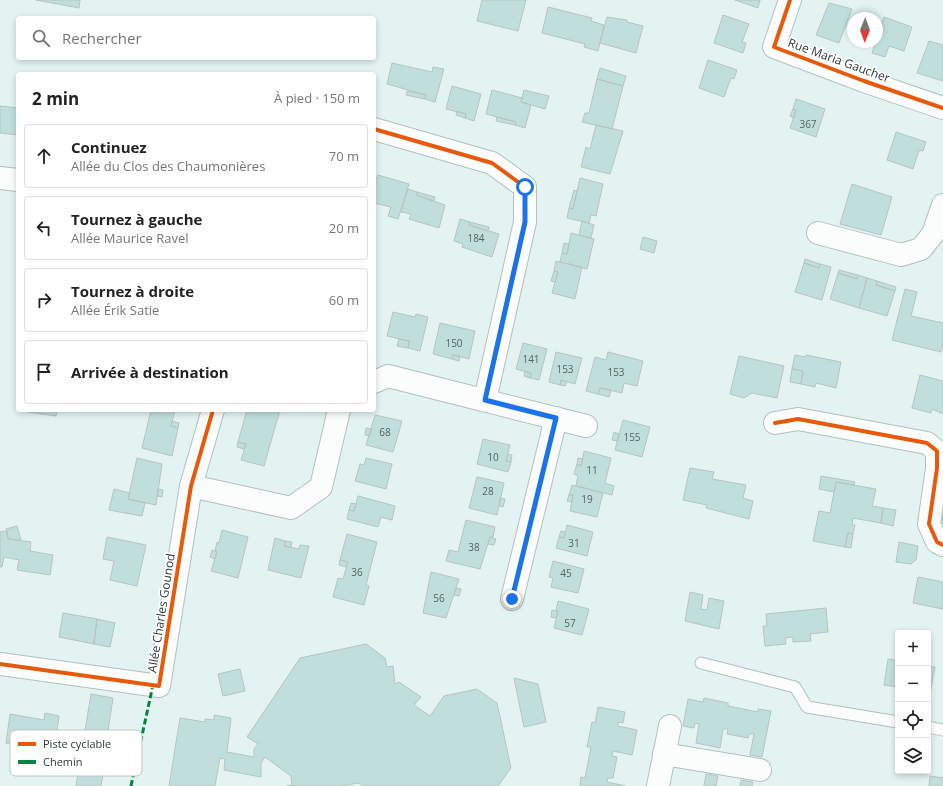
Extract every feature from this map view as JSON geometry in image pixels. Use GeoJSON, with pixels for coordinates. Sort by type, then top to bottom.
{"type":"FeatureCollection","features":[{"type":"Feature","properties":{"kind":"street","name":"Rue Maria Gaucher"},"geometry":{"type":"LineString","coordinates":[[790,0],[774,47],[864,81],[943,108]]}},
{"type":"Feature","properties":{"kind":"street"},"geometry":{"type":"LineString","coordinates":[[376,130],[492,163],[525,187],[525,222],[485,400]]}},
{"type":"Feature","properties":{"kind":"street"},"geometry":{"type":"LineString","coordinates":[[0,178],[16,180]]}},
{"type":"Feature","properties":{"kind":"street"},"geometry":{"type":"LineString","coordinates":[[818,233],[901,255],[921,249],[933,234],[943,205]]}},
{"type":"Feature","properties":{"kind":"street"},"geometry":{"type":"LineString","coordinates":[[376,381],[388,376],[586,426]]}},
{"type":"Feature","properties":{"kind":"street","name":"Allée Charles Gounod"},"geometry":{"type":"LineString","coordinates":[[0,664],[159,686],[191,486],[212,412]]}},
{"type":"Feature","properties":{"kind":"street"},"geometry":{"type":"LineString","coordinates":[[191,486],[291,508],[321,487],[339,412]]}},
{"type":"Feature","properties":{"kind":"street"},"geometry":{"type":"LineString","coordinates":[[512,599],[556,418]]}},
{"type":"Feature","properties":{"kind":"street"},"geometry":{"type":"LineString","coordinates":[[775,423],[798,419],[927,443],[937,451],[937,468],[929,524],[937,542],[943,545]]}},
{"type":"Feature","properties":{"kind":"street"},"geometry":{"type":"LineString","coordinates":[[658,786],[670,726]]}},
{"type":"Feature","properties":{"kind":"street"},"geometry":{"type":"LineString","coordinates":[[664,754],[760,770]]}},
{"type":"Feature","properties":{"kind":"lane"},"geometry":{"type":"LineString","coordinates":[[701,663],[795,687],[806,707],[895,722]]}},
{"type":"Feature","properties":{"kind":"lane"},"geometry":{"type":"LineString","coordinates":[[931,728],[943,730]]}},
{"type":"Feature","properties":{"kind":"building"},"geometry":{"type":"Polygon","coordinates":[[[36,0],[80,0],[79,8],[36,0]]]}},
{"type":"Feature","properties":{"kind":"building"},"geometry":{"type":"Polygon","coordinates":[[[482,0],[526,0],[518,31],[477,21],[482,0]]]}},
{"type":"Feature","properties":{"kind":"building"},"geometry":{"type":"Polygon","coordinates":[[[735,0],[760,0],[758,8],[735,0]]]}},
{"type":"Feature","properties":{"kind":"building"},"geometry":{"type":"Polygon","coordinates":[[[829,3],[852,9],[851,12],[847,12],[847,22],[839,43],[816,35],[829,3]]]}},
{"type":"Feature","properties":{"kind":"building"},"geometry":{"type":"Polygon","coordinates":[[[548,7],[592,18],[591,21],[604,25],[598,51],[584,47],[585,44],[542,33],[548,7]]]}},
{"type":"Feature","properties":{"kind":"building"},"geometry":{"type":"Polygon","coordinates":[[[723,15],[749,24],[742,42],[746,43],[743,53],[714,43],[723,15]]]}},
{"type":"Feature","properties":{"kind":"building"},"geometry":{"type":"Polygon","coordinates":[[[607,17],[627,20],[627,22],[643,26],[636,53],[600,43],[607,17]]]}},
{"type":"Feature","properties":{"kind":"building"},"geometry":{"type":"Polygon","coordinates":[[[884,17],[912,27],[904,51],[889,46],[885,57],[872,53],[874,48],[883,48],[884,17]]]}},
{"type":"Feature","properties":{"kind":"building"},"geometry":{"type":"Polygon","coordinates":[[[929,41],[943,45],[943,81],[917,73],[929,41]]]}},
{"type":"Feature","properties":{"kind":"building"},"geometry":{"type":"Polygon","coordinates":[[[708,60],[737,70],[734,79],[731,78],[724,97],[699,88],[708,60]]]}},
{"type":"Feature","properties":{"kind":"building"},"geometry":{"type":"Polygon","coordinates":[[[392,63],[432,72],[433,67],[444,69],[435,102],[425,99],[426,95],[387,84],[392,63]]]}},
{"type":"Feature","properties":{"kind":"building"},"geometry":{"type":"Polygon","coordinates":[[[600,68],[626,76],[623,86],[597,79],[600,68]]]}},
{"type":"Feature","properties":{"kind":"building"},"geometry":{"type":"Polygon","coordinates":[[[597,79],[623,86],[612,129],[582,122],[585,113],[589,113],[597,79]]]}},
{"type":"Feature","properties":{"kind":"building"},"geometry":{"type":"Polygon","coordinates":[[[452,86],[481,94],[474,121],[465,118],[466,114],[446,109],[452,86]]]}},
{"type":"Feature","properties":{"kind":"building"},"geometry":{"type":"Polygon","coordinates":[[[492,90],[522,98],[521,102],[531,105],[525,128],[515,125],[516,122],[486,114],[492,90]]]}},
{"type":"Feature","properties":{"kind":"building"},"geometry":{"type":"Polygon","coordinates":[[[524,90],[549,96],[545,109],[521,102],[524,90]]]}},
{"type":"Feature","properties":{"kind":"building"},"geometry":{"type":"Polygon","coordinates":[[[407,91],[426,95],[425,99],[406,95],[407,91]]]}},
{"type":"Feature","properties":{"kind":"building"},"geometry":{"type":"Polygon","coordinates":[[[796,99],[825,109],[816,137],[790,128],[796,110],[793,109],[796,99]]]}},
{"type":"Feature","properties":{"kind":"building"},"geometry":{"type":"Polygon","coordinates":[[[0,106],[16,108],[16,135],[0,133],[0,106]]]}},
{"type":"Feature","properties":{"kind":"building"},"geometry":{"type":"Polygon","coordinates":[[[793,109],[796,110],[794,118],[790,116],[793,109]]]}},
{"type":"Feature","properties":{"kind":"building"},"geometry":{"type":"Polygon","coordinates":[[[457,111],[466,114],[465,118],[456,115],[457,111]]]}},
{"type":"Feature","properties":{"kind":"building"},"geometry":{"type":"Polygon","coordinates":[[[497,117],[516,122],[515,125],[496,121],[497,117]]]}},
{"type":"Feature","properties":{"kind":"building"},"geometry":{"type":"Polygon","coordinates":[[[596,125],[623,131],[610,174],[581,167],[586,147],[590,149],[596,125]]]}},
{"type":"Feature","properties":{"kind":"building"},"geometry":{"type":"Polygon","coordinates":[[[896,132],[926,142],[923,151],[919,150],[913,169],[887,160],[896,132]]]}},
{"type":"Feature","properties":{"kind":"building"},"geometry":{"type":"Polygon","coordinates":[[[378,175],[409,184],[398,219],[388,216],[391,207],[376,203],[376,180],[378,175]]]}},
{"type":"Feature","properties":{"kind":"building"},"geometry":{"type":"Polygon","coordinates":[[[580,178],[603,184],[596,216],[591,215],[589,223],[567,218],[569,208],[573,209],[580,178]]]}},
{"type":"Feature","properties":{"kind":"building"},"geometry":{"type":"Polygon","coordinates":[[[852,184],[892,197],[881,235],[840,224],[852,184]]]}},
{"type":"Feature","properties":{"kind":"building"},"geometry":{"type":"Polygon","coordinates":[[[408,189],[417,192],[416,195],[445,205],[439,228],[409,219],[411,214],[401,212],[408,189]]]}},
{"type":"Feature","properties":{"kind":"building"},"geometry":{"type":"Polygon","coordinates":[[[574,190],[577,191],[573,209],[569,208],[574,190]]]}},
{"type":"Feature","properties":{"kind":"building"},"geometry":{"type":"Polygon","coordinates":[[[417,192],[435,197],[434,201],[416,195],[417,192]]]}},
{"type":"Feature","properties":{"kind":"building"},"geometry":{"type":"Polygon","coordinates":[[[460,219],[470,222],[469,225],[499,234],[492,257],[462,247],[463,244],[454,241],[460,219]]]}},
{"type":"Feature","properties":{"kind":"building"},"geometry":{"type":"Polygon","coordinates":[[[582,221],[594,225],[591,238],[579,235],[582,221]]]}},
{"type":"Feature","properties":{"kind":"building"},"geometry":{"type":"Polygon","coordinates":[[[470,222],[489,227],[488,231],[469,225],[470,222]]]}},
{"type":"Feature","properties":{"kind":"building"},"geometry":{"type":"Polygon","coordinates":[[[571,233],[594,239],[587,269],[560,262],[562,253],[567,254],[571,233]]]}},
{"type":"Feature","properties":{"kind":"building"},"geometry":{"type":"Polygon","coordinates":[[[643,237],[657,241],[654,253],[640,249],[643,237]]]}},
{"type":"Feature","properties":{"kind":"building"},"geometry":{"type":"Polygon","coordinates":[[[564,243],[569,244],[567,254],[562,253],[564,243]]]}},
{"type":"Feature","properties":{"kind":"building"},"geometry":{"type":"Polygon","coordinates":[[[805,259],[820,264],[819,268],[804,263],[805,259]]]}},
{"type":"Feature","properties":{"kind":"building"},"geometry":{"type":"Polygon","coordinates":[[[556,261],[582,267],[575,299],[552,293],[558,272],[554,271],[556,261]]]}},
{"type":"Feature","properties":{"kind":"building"},"geometry":{"type":"Polygon","coordinates":[[[804,263],[819,268],[820,264],[831,267],[822,300],[795,292],[804,263]]]}},
{"type":"Feature","properties":{"kind":"building"},"geometry":{"type":"Polygon","coordinates":[[[839,270],[858,275],[857,279],[838,273],[839,270]]]}},
{"type":"Feature","properties":{"kind":"building"},"geometry":{"type":"Polygon","coordinates":[[[554,271],[558,272],[555,282],[551,281],[554,271]]]}},
{"type":"Feature","properties":{"kind":"building"},"geometry":{"type":"Polygon","coordinates":[[[838,273],[857,279],[858,275],[867,278],[859,308],[830,299],[838,273]]]}},
{"type":"Feature","properties":{"kind":"building"},"geometry":{"type":"Polygon","coordinates":[[[867,278],[877,281],[876,285],[895,291],[887,316],[859,308],[867,278]]]}},
{"type":"Feature","properties":{"kind":"building"},"geometry":{"type":"Polygon","coordinates":[[[877,281],[896,287],[895,291],[876,285],[877,281]]]}},
{"type":"Feature","properties":{"kind":"building"},"geometry":{"type":"Polygon","coordinates":[[[905,289],[917,292],[911,316],[943,323],[943,344],[941,352],[892,340],[905,289]]]}},
{"type":"Feature","properties":{"kind":"building"},"geometry":{"type":"Polygon","coordinates":[[[393,312],[415,317],[416,314],[428,317],[420,351],[408,348],[409,341],[387,336],[393,312]]]}},
{"type":"Feature","properties":{"kind":"building"},"geometry":{"type":"Polygon","coordinates":[[[440,323],[475,331],[469,359],[453,355],[452,359],[433,354],[440,323]]]}},
{"type":"Feature","properties":{"kind":"building"},"geometry":{"type":"Polygon","coordinates":[[[399,339],[409,341],[408,348],[397,346],[399,339]]]}},
{"type":"Feature","properties":{"kind":"building"},"geometry":{"type":"Polygon","coordinates":[[[523,343],[547,349],[539,380],[530,378],[531,373],[516,369],[523,343]]]}},
{"type":"Feature","properties":{"kind":"building"},"geometry":{"type":"Polygon","coordinates":[[[556,352],[582,358],[575,384],[561,380],[560,385],[549,382],[556,352]]]}},
{"type":"Feature","properties":{"kind":"building"},"geometry":{"type":"Polygon","coordinates":[[[608,352],[643,361],[637,386],[624,383],[622,393],[600,388],[598,394],[586,391],[595,357],[606,360],[608,352]]]}},
{"type":"Feature","properties":{"kind":"building"},"geometry":{"type":"Polygon","coordinates":[[[453,355],[460,356],[459,361],[452,359],[453,355]]]}},
{"type":"Feature","properties":{"kind":"building"},"geometry":{"type":"Polygon","coordinates":[[[795,355],[806,357],[806,355],[841,362],[836,388],[816,383],[815,387],[801,384],[803,371],[792,369],[795,355]]]}},
{"type":"Feature","properties":{"kind":"building"},"geometry":{"type":"Polygon","coordinates":[[[739,356],[784,366],[777,398],[752,393],[744,398],[730,394],[739,356]]]}},
{"type":"Feature","properties":{"kind":"building"},"geometry":{"type":"Polygon","coordinates":[[[792,369],[803,371],[801,384],[790,382],[792,369]]]}},
{"type":"Feature","properties":{"kind":"building"},"geometry":{"type":"Polygon","coordinates":[[[525,371],[531,373],[530,378],[524,376],[525,371]]]}},
{"type":"Feature","properties":{"kind":"building"},"geometry":{"type":"Polygon","coordinates":[[[920,375],[943,381],[943,414],[932,409],[931,413],[912,408],[920,375]]]}},
{"type":"Feature","properties":{"kind":"building"},"geometry":{"type":"Polygon","coordinates":[[[561,380],[567,382],[565,386],[560,385],[561,380]]]}},
{"type":"Feature","properties":{"kind":"building"},"geometry":{"type":"Polygon","coordinates":[[[600,388],[611,390],[609,397],[598,394],[600,388]]]}},
{"type":"Feature","properties":{"kind":"building"},"geometry":{"type":"Polygon","coordinates":[[[28,412],[57,412],[56,416],[28,412]]]}},
{"type":"Feature","properties":{"kind":"building"},"geometry":{"type":"Polygon","coordinates":[[[151,412],[174,412],[171,426],[178,428],[172,456],[142,448],[151,412]]]}},
{"type":"Feature","properties":{"kind":"building"},"geometry":{"type":"Polygon","coordinates":[[[246,412],[279,412],[264,466],[241,460],[246,444],[238,442],[246,412]]]}},
{"type":"Feature","properties":{"kind":"building"},"geometry":{"type":"Polygon","coordinates":[[[375,415],[402,421],[393,452],[366,445],[375,415]]]}},
{"type":"Feature","properties":{"kind":"building"},"geometry":{"type":"Polygon","coordinates":[[[623,420],[650,427],[642,457],[615,450],[623,420]]]}},
{"type":"Feature","properties":{"kind":"building"},"geometry":{"type":"Polygon","coordinates":[[[172,421],[179,423],[178,428],[171,426],[172,421]]]}},
{"type":"Feature","properties":{"kind":"building"},"geometry":{"type":"Polygon","coordinates":[[[366,428],[372,429],[370,436],[365,435],[366,428]]]}},
{"type":"Feature","properties":{"kind":"building"},"geometry":{"type":"Polygon","coordinates":[[[614,432],[619,434],[617,441],[612,440],[614,432]]]}},
{"type":"Feature","properties":{"kind":"building"},"geometry":{"type":"Polygon","coordinates":[[[483,439],[510,445],[506,461],[511,462],[508,472],[477,464],[483,439]]]}},
{"type":"Feature","properties":{"kind":"building"},"geometry":{"type":"Polygon","coordinates":[[[238,442],[246,444],[244,449],[237,447],[238,442]]]}},
{"type":"Feature","properties":{"kind":"building"},"geometry":{"type":"Polygon","coordinates":[[[584,451],[611,458],[605,483],[614,486],[612,495],[576,486],[578,476],[574,474],[577,464],[581,466],[584,451]]]}},
{"type":"Feature","properties":{"kind":"building"},"geometry":{"type":"Polygon","coordinates":[[[508,454],[512,455],[511,462],[506,461],[508,454]]]}},
{"type":"Feature","properties":{"kind":"building"},"geometry":{"type":"Polygon","coordinates":[[[137,458],[162,464],[156,505],[128,499],[137,458]]]}},
{"type":"Feature","properties":{"kind":"building"},"geometry":{"type":"Polygon","coordinates":[[[366,458],[392,464],[386,489],[355,481],[360,464],[364,465],[366,458]]]}},
{"type":"Feature","properties":{"kind":"building"},"geometry":{"type":"Polygon","coordinates":[[[578,458],[583,459],[581,466],[577,464],[578,458]]]}},
{"type":"Feature","properties":{"kind":"building"},"geometry":{"type":"Polygon","coordinates":[[[690,468],[714,472],[712,479],[746,485],[743,498],[753,501],[749,519],[706,508],[707,505],[683,500],[690,468]]]}},
{"type":"Feature","properties":{"kind":"building"},"geometry":{"type":"Polygon","coordinates":[[[821,476],[855,482],[854,485],[836,482],[834,492],[819,489],[821,476]]]}},
{"type":"Feature","properties":{"kind":"building"},"geometry":{"type":"Polygon","coordinates":[[[477,477],[504,483],[497,515],[469,508],[477,477]]]}},
{"type":"Feature","properties":{"kind":"building"},"geometry":{"type":"Polygon","coordinates":[[[836,482],[876,489],[872,506],[883,508],[881,523],[853,518],[852,525],[855,525],[853,534],[848,533],[845,547],[813,541],[819,511],[830,513],[836,482]]]}},
{"type":"Feature","properties":{"kind":"building"},"geometry":{"type":"Polygon","coordinates":[[[572,485],[603,493],[597,517],[570,511],[573,495],[569,495],[572,485]]]}},
{"type":"Feature","properties":{"kind":"building"},"geometry":{"type":"Polygon","coordinates":[[[114,489],[130,493],[128,499],[145,503],[142,516],[109,510],[114,489]]]}},
{"type":"Feature","properties":{"kind":"building"},"geometry":{"type":"Polygon","coordinates":[[[158,489],[163,490],[162,497],[157,496],[158,489]]]}},
{"type":"Feature","properties":{"kind":"building"},"geometry":{"type":"Polygon","coordinates":[[[569,495],[573,495],[572,502],[567,501],[569,495]]]}},
{"type":"Feature","properties":{"kind":"building"},"geometry":{"type":"Polygon","coordinates":[[[358,496],[395,506],[392,520],[381,517],[378,527],[347,519],[349,510],[354,511],[358,496]]]}},
{"type":"Feature","properties":{"kind":"building"},"geometry":{"type":"Polygon","coordinates":[[[500,498],[505,499],[503,507],[499,506],[500,498]]]}},
{"type":"Feature","properties":{"kind":"building"},"geometry":{"type":"Polygon","coordinates":[[[351,503],[356,504],[354,511],[349,510],[351,503]]]}},
{"type":"Feature","properties":{"kind":"building"},"geometry":{"type":"Polygon","coordinates":[[[883,508],[896,510],[893,526],[881,523],[883,508]]]}},
{"type":"Feature","properties":{"kind":"building"},"geometry":{"type":"Polygon","coordinates":[[[943,510],[943,524],[940,523],[943,510]]]}},
{"type":"Feature","properties":{"kind":"building"},"geometry":{"type":"Polygon","coordinates":[[[466,520],[495,527],[493,537],[490,537],[480,569],[446,561],[449,550],[458,552],[466,520]]]}},
{"type":"Feature","properties":{"kind":"building"},"geometry":{"type":"Polygon","coordinates":[[[567,525],[593,532],[587,556],[556,548],[559,537],[564,538],[567,525]]]}},
{"type":"Feature","properties":{"kind":"building"},"geometry":{"type":"Polygon","coordinates":[[[17,526],[21,540],[8,539],[6,529],[17,526]]]}},
{"type":"Feature","properties":{"kind":"building"},"geometry":{"type":"Polygon","coordinates":[[[222,530],[248,537],[238,578],[211,571],[217,552],[215,551],[217,542],[219,543],[222,530]]]}},
{"type":"Feature","properties":{"kind":"building"},"geometry":{"type":"Polygon","coordinates":[[[7,531],[8,539],[31,542],[30,551],[53,555],[50,575],[17,570],[19,560],[4,557],[2,567],[0,567],[0,532],[7,531]]]}},
{"type":"Feature","properties":{"kind":"building"},"geometry":{"type":"Polygon","coordinates":[[[561,531],[565,532],[564,538],[559,537],[561,531]]]}},
{"type":"Feature","properties":{"kind":"building"},"geometry":{"type":"Polygon","coordinates":[[[848,533],[853,534],[851,548],[845,547],[848,533]]]}},
{"type":"Feature","properties":{"kind":"building"},"geometry":{"type":"Polygon","coordinates":[[[347,534],[377,542],[366,585],[369,586],[364,605],[333,597],[338,578],[343,579],[348,562],[340,560],[347,534]]]}},
{"type":"Feature","properties":{"kind":"building"},"geometry":{"type":"Polygon","coordinates":[[[107,537],[146,545],[137,586],[110,580],[114,561],[103,559],[107,537]]]}},
{"type":"Feature","properties":{"kind":"building"},"geometry":{"type":"Polygon","coordinates":[[[490,537],[496,539],[494,545],[488,544],[490,537]]]}},
{"type":"Feature","properties":{"kind":"building"},"geometry":{"type":"Polygon","coordinates":[[[275,538],[285,541],[284,546],[299,549],[300,545],[309,546],[301,578],[268,570],[275,538]]]}},
{"type":"Feature","properties":{"kind":"building"},"geometry":{"type":"Polygon","coordinates":[[[285,541],[292,542],[291,547],[284,546],[285,541]]]}},
{"type":"Feature","properties":{"kind":"building"},"geometry":{"type":"Polygon","coordinates":[[[899,542],[918,546],[916,560],[911,564],[896,562],[899,542]]]}},
{"type":"Feature","properties":{"kind":"building"},"geometry":{"type":"Polygon","coordinates":[[[212,550],[217,552],[215,559],[210,557],[212,550]]]}},
{"type":"Feature","properties":{"kind":"building"},"geometry":{"type":"Polygon","coordinates":[[[340,560],[348,562],[346,567],[339,565],[340,560]]]}},
{"type":"Feature","properties":{"kind":"building"},"geometry":{"type":"Polygon","coordinates":[[[553,561],[584,569],[578,593],[551,587],[553,578],[549,577],[553,561]]]}},
{"type":"Feature","properties":{"kind":"building"},"geometry":{"type":"Polygon","coordinates":[[[431,572],[459,579],[446,618],[423,613],[431,572]]]}},
{"type":"Feature","properties":{"kind":"building"},"geometry":{"type":"Polygon","coordinates":[[[918,577],[943,582],[943,609],[913,603],[918,577]]]}},
{"type":"Feature","properties":{"kind":"building"},"geometry":{"type":"Polygon","coordinates":[[[456,588],[461,589],[459,596],[454,595],[456,588]]]}},
{"type":"Feature","properties":{"kind":"building"},"geometry":{"type":"Polygon","coordinates":[[[690,592],[703,595],[701,609],[707,610],[709,598],[724,601],[719,629],[685,621],[690,592]]]}},
{"type":"Feature","properties":{"kind":"building"},"geometry":{"type":"Polygon","coordinates":[[[558,601],[589,609],[582,635],[554,628],[558,611],[556,611],[558,601]]]}},
{"type":"Feature","properties":{"kind":"building"},"geometry":{"type":"Polygon","coordinates":[[[826,608],[828,632],[810,634],[811,641],[793,642],[793,637],[785,638],[786,644],[765,646],[763,626],[767,626],[766,614],[826,608]]]}},
{"type":"Feature","properties":{"kind":"building"},"geometry":{"type":"Polygon","coordinates":[[[552,610],[558,611],[556,618],[551,617],[552,610]]]}},
{"type":"Feature","properties":{"kind":"building"},"geometry":{"type":"Polygon","coordinates":[[[63,613],[97,619],[94,644],[59,637],[63,613]]]}},
{"type":"Feature","properties":{"kind":"building"},"geometry":{"type":"Polygon","coordinates":[[[97,619],[115,623],[110,647],[94,644],[97,619]]]}},
{"type":"Feature","properties":{"kind":"building"},"geometry":{"type":"Polygon","coordinates":[[[366,644],[385,658],[387,667],[393,666],[395,684],[399,682],[421,697],[414,705],[430,716],[444,696],[477,689],[497,703],[511,768],[498,786],[363,786],[359,783],[341,786],[286,786],[292,785],[291,776],[265,757],[261,763],[261,777],[224,770],[225,759],[220,758],[215,786],[169,786],[180,718],[205,722],[205,719],[214,720],[214,715],[231,718],[227,752],[254,757],[254,749],[258,744],[247,737],[300,658],[366,644]]]}},
{"type":"Feature","properties":{"kind":"building"},"geometry":{"type":"Polygon","coordinates":[[[888,659],[895,660],[895,687],[884,685],[888,659]]]}},
{"type":"Feature","properties":{"kind":"building"},"geometry":{"type":"Polygon","coordinates":[[[931,666],[935,667],[931,688],[931,666]]]}},
{"type":"Feature","properties":{"kind":"building"},"geometry":{"type":"Polygon","coordinates":[[[240,669],[245,691],[223,696],[218,674],[240,669]]]}},
{"type":"Feature","properties":{"kind":"building"},"geometry":{"type":"Polygon","coordinates":[[[514,678],[538,684],[546,722],[524,727],[514,678]]]}},
{"type":"Feature","properties":{"kind":"building"},"geometry":{"type":"Polygon","coordinates":[[[91,694],[113,698],[108,730],[85,730],[91,694]]]}},
{"type":"Feature","properties":{"kind":"building"},"geometry":{"type":"Polygon","coordinates":[[[704,698],[728,703],[728,706],[758,712],[758,709],[771,711],[762,757],[750,755],[754,734],[749,734],[748,738],[727,734],[728,729],[723,729],[720,748],[696,743],[699,724],[695,723],[694,728],[683,726],[688,699],[703,702],[704,698]]]}},
{"type":"Feature","properties":{"kind":"building"},"geometry":{"type":"Polygon","coordinates":[[[598,707],[625,712],[623,723],[618,722],[618,726],[637,730],[632,755],[613,751],[612,756],[617,757],[613,778],[608,778],[607,782],[626,786],[580,786],[581,777],[585,778],[591,747],[587,747],[592,722],[595,723],[598,707]]]}},
{"type":"Feature","properties":{"kind":"building"},"geometry":{"type":"Polygon","coordinates":[[[45,713],[59,716],[57,730],[10,730],[10,744],[6,743],[10,714],[44,720],[45,713]]]}},
{"type":"Feature","properties":{"kind":"building"},"geometry":{"type":"Polygon","coordinates":[[[706,774],[718,776],[716,786],[704,786],[706,774]]]}},
{"type":"Feature","properties":{"kind":"building"},"geometry":{"type":"Polygon","coordinates":[[[78,776],[103,776],[101,786],[76,786],[78,776]]]}},
{"type":"Feature","properties":{"kind":"building"},"geometry":{"type":"Polygon","coordinates":[[[930,776],[943,778],[943,786],[929,786],[930,776]]]}},
{"type":"Feature","properties":{"kind":"building"},"geometry":{"type":"Polygon","coordinates":[[[741,780],[753,782],[752,786],[740,786],[741,780]]]}},
{"type":"Feature","properties":{"kind":"marked path"},"geometry":{"type":"LineString","coordinates":[[142,736],[153,685]]}},
{"type":"Feature","properties":{"kind":"marked path"},"geometry":{"type":"LineString","coordinates":[[131,786],[133,776]]}},
{"type":"Feature","properties":{"kind":"cycle path"},"geometry":{"type":"LineString","coordinates":[[790,0],[774,47],[864,81],[943,108]]}},
{"type":"Feature","properties":{"kind":"cycle path"},"geometry":{"type":"LineString","coordinates":[[376,130],[492,163],[525,187],[525,222],[485,400]]}},
{"type":"Feature","properties":{"kind":"cycle path"},"geometry":{"type":"LineString","coordinates":[[0,664],[159,686],[191,486],[212,412]]}},
{"type":"Feature","properties":{"kind":"cycle path"},"geometry":{"type":"LineString","coordinates":[[775,423],[798,419],[927,443],[937,451],[937,468],[929,524],[937,542],[943,545]]}},
{"type":"Feature","properties":{"kind":"route"},"geometry":{"type":"LineString","coordinates":[[512,599],[556,418],[485,400],[525,222],[525,187]]}}]}
